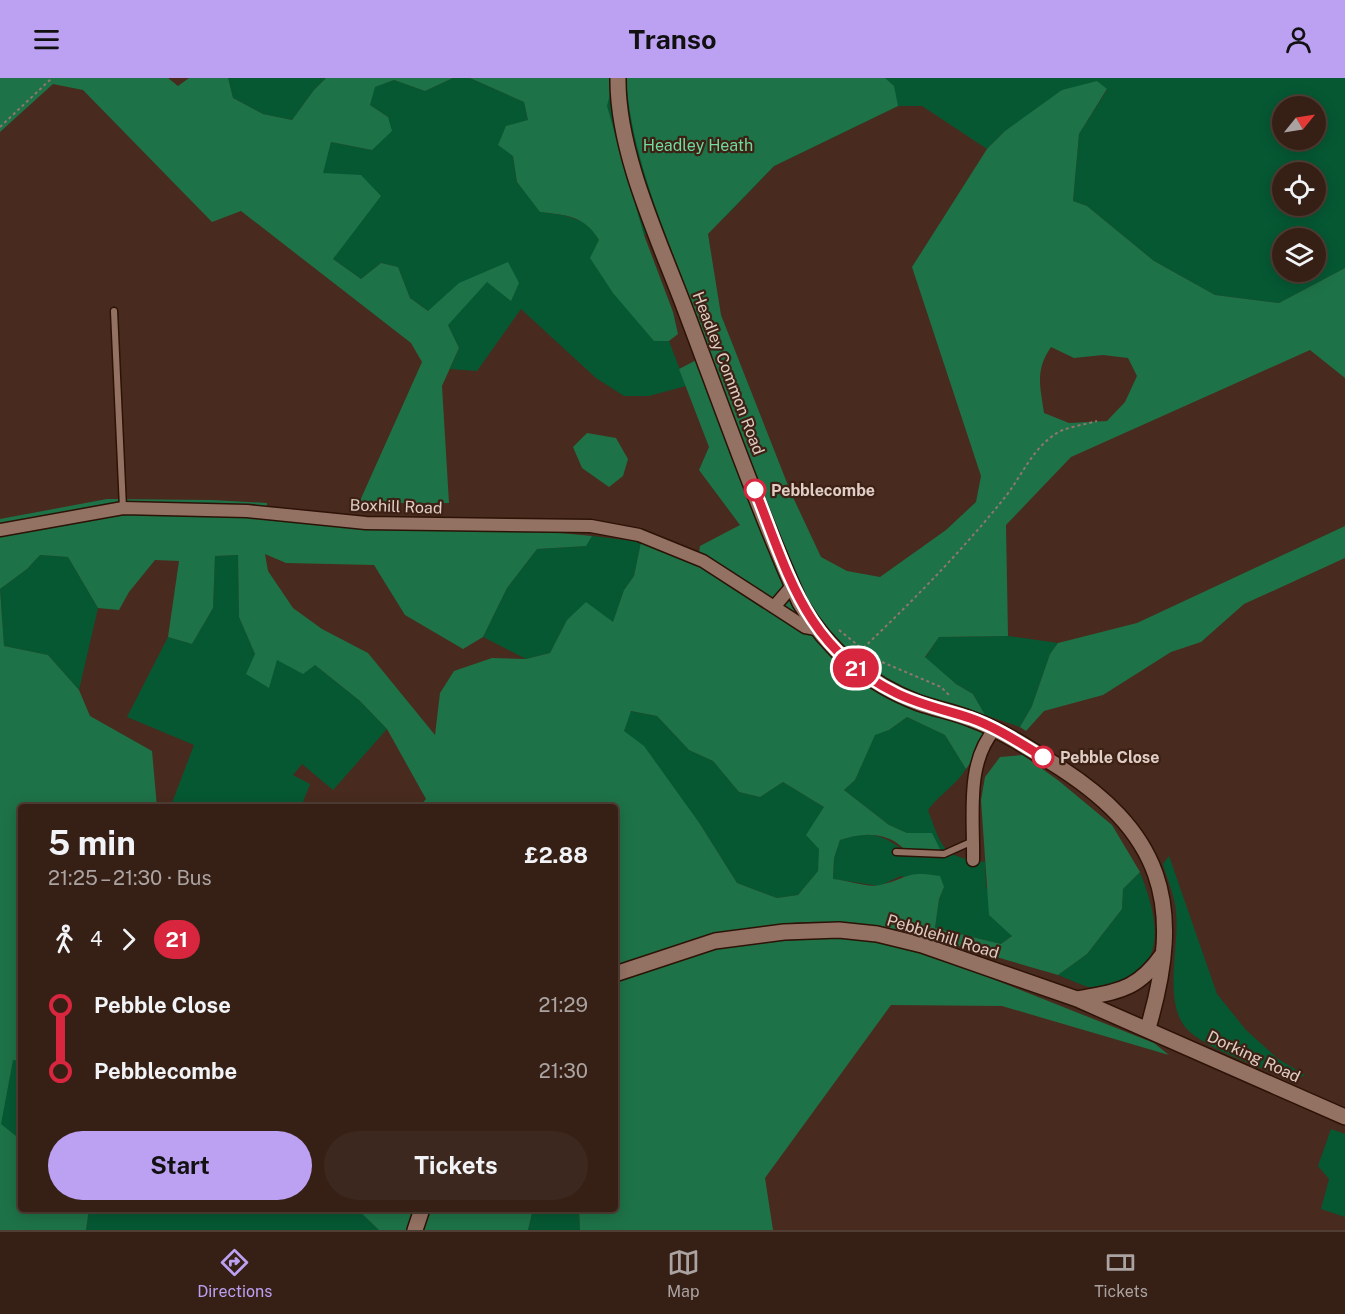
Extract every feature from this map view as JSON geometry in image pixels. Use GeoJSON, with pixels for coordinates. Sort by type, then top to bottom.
{"type":"FeatureCollection","features":[{"type":"Feature","properties":{"kind":"main road","name":"Headley Common Road"},"geometry":{"type":"LineString","coordinates":[[618,78],[622,129],[646,205],[792,585],[816,629],[848,662],[897,693],[994,729],[1093,789],[1114,807],[1133,830],[1148,855],[1159,885],[1165,917],[1165,952],[1148,1028]]}},
{"type":"Feature","properties":{"kind":"main road","name":"Pebblehill Road"},"geometry":{"type":"LineString","coordinates":[[618,973],[715,940],[784,932],[839,930],[877,934],[922,945],[1077,999],[1148,1028]]}},
{"type":"Feature","properties":{"kind":"main road"},"geometry":{"type":"LineString","coordinates":[[1077,999],[1131,987],[1150,971],[1165,952]]}},
{"type":"Feature","properties":{"kind":"main road","name":"Dorking Road"},"geometry":{"type":"LineString","coordinates":[[1148,1028],[1345,1117]]}},
{"type":"Feature","properties":{"kind":"main road"},"geometry":{"type":"LineString","coordinates":[[416,1230],[421,1212]]}},
{"type":"Feature","properties":{"kind":"street","name":"Boxhill Road"},"geometry":{"type":"LineString","coordinates":[[0,530],[123,508],[248,511],[366,522],[591,526],[639,535],[703,561],[806,627],[816,629]]}},
{"type":"Feature","properties":{"kind":"street"},"geometry":{"type":"LineString","coordinates":[[774,607],[792,585]]}},
{"type":"Feature","properties":{"kind":"street"},"geometry":{"type":"LineString","coordinates":[[973,860],[974,785],[980,752],[994,729]]}},
{"type":"Feature","properties":{"kind":"lane"},"geometry":{"type":"LineString","coordinates":[[114,311],[123,508]]}},
{"type":"Feature","properties":{"kind":"lane"},"geometry":{"type":"LineString","coordinates":[[897,852],[944,854],[973,840]]}},
{"type":"Feature","properties":{"kind":"path"},"geometry":{"type":"LineString","coordinates":[[0,127],[52,78]]}},
{"type":"Feature","properties":{"kind":"path"},"geometry":{"type":"LineString","coordinates":[[848,662],[885,629],[932,579],[1006,495],[1032,456],[1055,434],[1097,421]]}},
{"type":"Feature","properties":{"kind":"path"},"geometry":{"type":"LineString","coordinates":[[835,627],[875,659],[941,687],[972,719]]}},
{"type":"Feature","properties":{"kind":"green space"},"geometry":{"type":"Polygon","coordinates":[[[0,78],[168,78],[178,86],[189,78],[228,78],[233,98],[263,114],[292,120],[326,78],[453,78],[425,91],[394,80],[375,87],[370,105],[388,117],[392,131],[372,150],[331,142],[323,173],[361,175],[381,196],[333,259],[361,279],[381,263],[398,267],[410,298],[428,311],[459,283],[508,262],[519,283],[511,301],[487,282],[448,325],[459,348],[442,386],[449,503],[359,503],[422,362],[411,343],[241,211],[212,222],[83,90],[53,84],[0,132],[0,78]]]}},
{"type":"Feature","properties":{"kind":"green space"},"geometry":{"type":"Polygon","coordinates":[[[228,78],[326,78],[292,120],[263,114],[233,98],[228,78]]]}},
{"type":"Feature","properties":{"kind":"green space"},"geometry":{"type":"Polygon","coordinates":[[[453,78],[470,78],[524,102],[528,120],[513,156],[517,182],[541,212],[563,215],[590,224],[654,341],[669,341],[686,386],[649,396],[624,396],[596,378],[521,309],[477,371],[450,369],[459,348],[448,325],[410,298],[398,267],[381,263],[361,279],[333,259],[377,197],[322,173],[331,142],[372,150],[388,117],[370,105],[374,87],[394,80],[425,91],[453,78]]]}},
{"type":"Feature","properties":{"kind":"green space"},"geometry":{"type":"Polygon","coordinates":[[[470,78],[614,78],[607,106],[644,235],[673,312],[678,334],[669,341],[654,341],[613,293],[590,258],[599,240],[588,226],[574,218],[540,212],[517,182],[513,156],[498,145],[506,126],[528,120],[524,102],[470,78]]]}},
{"type":"Feature","properties":{"kind":"green space","name":"Headley Heath"},"geometry":{"type":"Polygon","coordinates":[[[597,78],[1345,78],[1345,268],[1326,278],[1326,228],[1272,228],[1272,282],[1319,282],[1279,303],[1215,295],[1154,261],[1087,206],[1073,201],[1079,134],[1107,90],[1005,131],[987,149],[922,106],[898,106],[774,166],[724,218],[690,211],[644,235],[597,78]]]}},
{"type":"Feature","properties":{"kind":"green space","name":"Headley Heath"},"geometry":{"type":"Polygon","coordinates":[[[626,78],[885,78],[894,86],[898,106],[774,166],[708,234],[721,315],[791,493],[821,557],[847,571],[880,577],[946,530],[976,502],[981,476],[912,267],[987,149],[1005,131],[1062,90],[1097,81],[1107,89],[1079,134],[1073,201],[1087,206],[1154,261],[1215,295],[1279,303],[1319,282],[1326,282],[1326,278],[1345,268],[1345,378],[1310,350],[1071,457],[1006,525],[1008,636],[939,637],[925,657],[956,684],[973,694],[985,715],[984,744],[966,769],[945,735],[907,717],[889,730],[875,735],[855,780],[844,790],[889,825],[907,833],[932,833],[942,853],[914,856],[895,842],[881,836],[851,837],[840,840],[834,858],[833,879],[875,886],[914,874],[940,876],[944,887],[939,899],[935,928],[1001,944],[1012,936],[989,915],[981,800],[985,777],[1000,757],[1023,755],[1059,781],[1112,825],[1140,872],[1123,889],[1122,909],[1087,954],[1058,975],[922,936],[886,929],[816,922],[783,924],[787,941],[841,936],[922,951],[1154,1043],[1169,1055],[1002,1006],[891,1005],[765,1178],[773,1230],[580,1230],[579,1212],[618,1212],[618,804],[422,804],[426,799],[387,729],[360,701],[315,665],[303,674],[277,660],[269,688],[246,674],[255,654],[239,617],[238,555],[215,556],[213,608],[192,644],[168,637],[179,561],[155,560],[129,592],[119,610],[98,608],[68,557],[40,555],[27,569],[0,589],[0,519],[107,499],[212,500],[267,503],[267,517],[539,531],[592,536],[586,546],[537,549],[507,588],[483,637],[463,649],[405,615],[374,565],[286,563],[265,554],[268,571],[293,608],[322,629],[368,653],[435,735],[440,693],[454,671],[492,658],[526,659],[550,653],[567,620],[586,602],[613,622],[624,590],[634,576],[641,542],[680,556],[697,566],[700,546],[740,525],[699,470],[709,447],[679,369],[710,353],[648,184],[630,114],[626,78]],[[1051,347],[1043,363],[1040,378],[1044,413],[1069,423],[1107,421],[1125,402],[1137,376],[1128,358],[1103,355],[1074,358],[1051,347]],[[631,711],[624,731],[644,746],[700,824],[737,883],[777,898],[798,895],[818,871],[819,849],[806,835],[824,807],[783,782],[760,797],[739,792],[713,761],[689,750],[657,716],[631,711]]]}},
{"type":"Feature","properties":{"kind":"green space"},"geometry":{"type":"Polygon","coordinates":[[[587,433],[616,438],[628,459],[623,476],[609,487],[582,468],[573,447],[587,433]]]}},
{"type":"Feature","properties":{"kind":"green space"},"geometry":{"type":"Polygon","coordinates":[[[1345,526],[1345,558],[1244,604],[1201,642],[1171,652],[1103,695],[1044,711],[1026,731],[1020,727],[1032,706],[1050,654],[1058,643],[1137,623],[1345,526]]]}},
{"type":"Feature","properties":{"kind":"green space"},"geometry":{"type":"Polygon","coordinates":[[[592,536],[641,542],[634,576],[624,590],[613,623],[567,620],[550,653],[526,659],[483,637],[507,588],[537,549],[585,546],[592,536]]]}},
{"type":"Feature","properties":{"kind":"green space"},"geometry":{"type":"Polygon","coordinates":[[[40,555],[68,557],[98,608],[79,690],[48,655],[4,646],[0,589],[27,569],[40,555]]]}},
{"type":"Feature","properties":{"kind":"green space"},"geometry":{"type":"Polygon","coordinates":[[[238,555],[239,617],[255,654],[315,665],[360,701],[387,729],[333,790],[302,764],[293,775],[310,784],[302,804],[172,803],[194,745],[127,717],[168,637],[192,644],[213,608],[215,556],[238,555]]]}},
{"type":"Feature","properties":{"kind":"green space"},"geometry":{"type":"Polygon","coordinates":[[[0,589],[4,646],[48,655],[79,690],[90,716],[152,751],[157,804],[18,804],[18,1061],[13,1060],[1,1124],[18,1138],[18,1212],[89,1212],[86,1230],[0,1230],[0,589]]]}},
{"type":"Feature","properties":{"kind":"green space"},"geometry":{"type":"Polygon","coordinates":[[[1008,636],[1058,643],[1050,654],[1032,706],[1020,727],[985,715],[973,694],[956,684],[925,658],[939,637],[1008,636]]]}},
{"type":"Feature","properties":{"kind":"green space"},"geometry":{"type":"Polygon","coordinates":[[[630,711],[657,716],[689,750],[713,761],[739,792],[760,797],[783,782],[824,807],[818,871],[798,895],[777,898],[737,883],[700,824],[624,731],[630,711]]]}},
{"type":"Feature","properties":{"kind":"green space"},"geometry":{"type":"Polygon","coordinates":[[[907,717],[945,735],[966,769],[928,810],[941,842],[946,848],[960,857],[985,862],[986,887],[1012,936],[1001,944],[935,928],[939,899],[944,887],[901,876],[879,886],[833,879],[834,858],[840,840],[860,835],[876,836],[884,838],[908,854],[932,833],[907,833],[889,825],[844,790],[855,780],[875,734],[889,730],[907,717]]]}},
{"type":"Feature","properties":{"kind":"green space"},"geometry":{"type":"Polygon","coordinates":[[[1169,856],[1217,994],[1246,1030],[1278,1059],[1305,1075],[1293,1081],[1239,1059],[1200,1039],[1181,1021],[1176,1008],[1174,992],[1177,926],[1175,906],[1163,864],[1169,856]]]}},
{"type":"Feature","properties":{"kind":"green space"},"geometry":{"type":"Polygon","coordinates":[[[1140,872],[1150,900],[1155,930],[1154,944],[1149,958],[1141,969],[1124,981],[1102,988],[1089,987],[1058,975],[1087,954],[1122,909],[1123,889],[1140,872]]]}},
{"type":"Feature","properties":{"kind":"green space"},"geometry":{"type":"Polygon","coordinates":[[[13,1059],[18,1060],[18,1138],[0,1124],[13,1059]]]}},
{"type":"Feature","properties":{"kind":"green space"},"geometry":{"type":"Polygon","coordinates":[[[1331,1129],[1345,1134],[1345,1217],[1321,1209],[1329,1179],[1318,1166],[1331,1129]]]}},
{"type":"Feature","properties":{"kind":"green space"},"geometry":{"type":"Polygon","coordinates":[[[89,1212],[360,1212],[379,1230],[86,1230],[89,1212]]]}},
{"type":"Feature","properties":{"kind":"green space"},"geometry":{"type":"Polygon","coordinates":[[[360,1212],[532,1212],[528,1230],[379,1230],[360,1212]]]}},
{"type":"Feature","properties":{"kind":"green space"},"geometry":{"type":"Polygon","coordinates":[[[532,1212],[579,1212],[580,1230],[528,1230],[532,1212]]]}},
{"type":"Feature","properties":{"kind":"bus line","name":"21"},"geometry":{"type":"LineString","coordinates":[[755,490],[800,603],[816,629],[848,662],[870,679],[897,693],[920,703],[972,719],[1043,757]]}},
{"type":"Feature","properties":{"kind":"place","name":"Pebblecombe"},"geometry":{"type":"Point","coordinates":[755,490]}},
{"type":"Feature","properties":{"kind":"place","name":"Pebble Close"},"geometry":{"type":"Point","coordinates":[1043,757]}}]}
